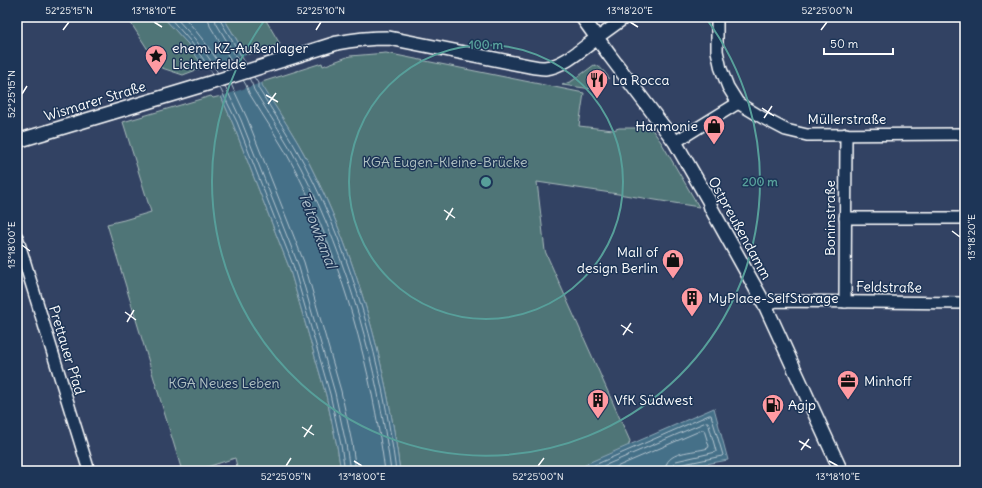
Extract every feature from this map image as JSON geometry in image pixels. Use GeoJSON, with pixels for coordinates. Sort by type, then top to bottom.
{"type":"FeatureCollection","features":[{"type":"Feature","properties":{"kind":"main road","name":"Ostpreußendamm"},"geometry":{"type":"LineString","coordinates":[[582,17],[675,142],[765,305],[841,471]]}},
{"type":"Feature","properties":{"kind":"main road","name":"Wismarer Straße"},"geometry":{"type":"LineString","coordinates":[[17,141],[204,85],[337,43],[357,39],[389,38],[529,66],[546,68],[564,62],[597,38]]}},
{"type":"Feature","properties":{"kind":"street"},"geometry":{"type":"LineString","coordinates":[[597,38],[626,17]]}},
{"type":"Feature","properties":{"kind":"street","name":"Müllerstraße"},"geometry":{"type":"LineString","coordinates":[[717,17],[717,51],[721,69],[728,87],[738,103],[786,130],[807,135],[965,134]]}},
{"type":"Feature","properties":{"kind":"street"},"geometry":{"type":"LineString","coordinates":[[675,142],[738,103]]}},
{"type":"Feature","properties":{"kind":"street","name":"Boninstraße"},"geometry":{"type":"LineString","coordinates":[[845,302],[846,134]]}},
{"type":"Feature","properties":{"kind":"street"},"geometry":{"type":"LineString","coordinates":[[845,218],[965,218]]}},
{"type":"Feature","properties":{"kind":"street","name":"Prettauer Pfad"},"geometry":{"type":"LineString","coordinates":[[17,237],[89,471]]}},
{"type":"Feature","properties":{"kind":"street","name":"Feldstraße"},"geometry":{"type":"LineString","coordinates":[[765,305],[776,301],[965,303]]}},
{"type":"Feature","properties":{"kind":"green space"},"geometry":{"type":"Polygon","coordinates":[[[127,17],[163,17],[188,44],[204,67],[183,75],[159,67],[127,17]]]}},
{"type":"Feature","properties":{"kind":"green space"},"geometry":{"type":"Polygon","coordinates":[[[223,17],[264,17],[280,44],[246,55],[223,17]]]}},
{"type":"Feature","properties":{"kind":"green space","name":"KGA Eugen-Kleine-Brücke"},"geometry":{"type":"Polygon","coordinates":[[[386,53],[584,93],[579,126],[613,130],[619,128],[651,128],[661,142],[699,207],[537,182],[545,251],[630,441],[620,471],[400,471],[387,392],[368,313],[356,275],[342,237],[309,163],[292,133],[261,85],[262,82],[322,63],[323,66],[350,56],[386,53]]]}},
{"type":"Feature","properties":{"kind":"green space"},"geometry":{"type":"Polygon","coordinates":[[[594,65],[601,68],[609,78],[603,84],[605,86],[600,90],[562,85],[572,81],[594,65]]]}},
{"type":"Feature","properties":{"kind":"green space","name":"KGA Neues Leben"},"geometry":{"type":"Polygon","coordinates":[[[211,96],[213,98],[221,96],[289,267],[326,395],[341,471],[238,471],[235,458],[195,471],[182,471],[107,224],[151,212],[123,122],[211,96]]]}},
{"type":"Feature","properties":{"kind":"water","name":"Teltowkanal"},"geometry":{"type":"Polygon","coordinates":[[[163,17],[223,17],[309,163],[342,237],[368,313],[387,392],[400,471],[341,471],[326,395],[289,267],[233,124],[221,96],[203,66],[188,44],[163,17]]]}},
{"type":"Feature","properties":{"kind":"water"},"geometry":{"type":"Polygon","coordinates":[[[714,408],[728,460],[679,469],[679,471],[582,471],[584,466],[588,463],[714,408]]]}},
{"type":"Feature","properties":{"kind":"pier"},"geometry":{"type":"Polygon","coordinates":[[[248,54],[264,82],[219,97],[202,68],[248,54]]]}},
{"type":"Feature","properties":{"kind":"place","name":"ehem. KZ-Außenlager Lichterfelde"},"geometry":{"type":"Point","coordinates":[156,76]}},
{"type":"Feature","properties":{"kind":"place","name":"La Rocca"},"geometry":{"type":"Point","coordinates":[597,100]}},
{"type":"Feature","properties":{"kind":"place","name":"Harmonie"},"geometry":{"type":"Point","coordinates":[714,146]}},
{"type":"Feature","properties":{"kind":"place","name":"Mall of design Berlin"},"geometry":{"type":"Point","coordinates":[673,280]}},
{"type":"Feature","properties":{"kind":"place","name":"MyPlace-SelfStorage"},"geometry":{"type":"Point","coordinates":[692,318]}},
{"type":"Feature","properties":{"kind":"place","name":"Minhoff"},"geometry":{"type":"Point","coordinates":[848,400]}},
{"type":"Feature","properties":{"kind":"place","name":"VfK Südwest"},"geometry":{"type":"Point","coordinates":[598,420]}},
{"type":"Feature","properties":{"kind":"place","name":"Agip"},"geometry":{"type":"Point","coordinates":[773,424]}}]}
